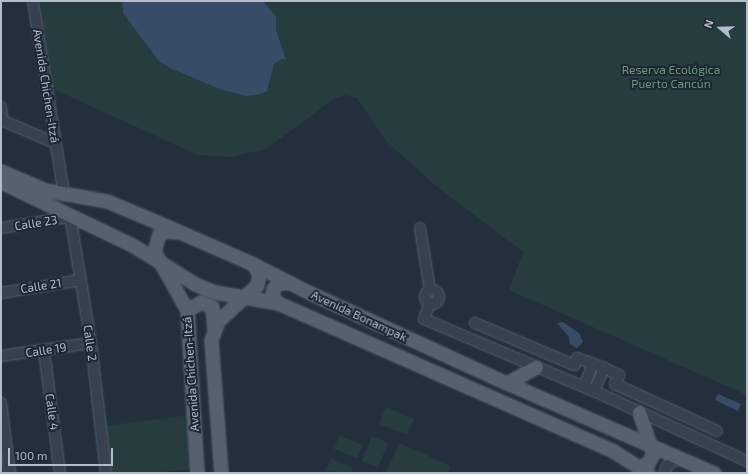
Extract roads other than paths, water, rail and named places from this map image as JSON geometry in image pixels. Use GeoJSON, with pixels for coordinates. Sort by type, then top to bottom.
{"type":"FeatureCollection","features":[{"type":"Feature","properties":{"kind":"main road","name":"Avenida Bonampak"},"geometry":{"type":"LineString","coordinates":[[1,171],[45,190],[107,202],[183,234],[253,264],[288,283],[507,383],[710,472]]}},
{"type":"Feature","properties":{"kind":"main road","name":"Avenida Bonampak"},"geometry":{"type":"LineString","coordinates":[[1,182],[157,260],[195,284],[215,292],[278,303],[613,451],[639,469]]}},
{"type":"Feature","properties":{"kind":"main road"},"geometry":{"type":"LineString","coordinates":[[157,260],[154,244],[159,234],[168,231],[183,234]]}},
{"type":"Feature","properties":{"kind":"main road","name":"Avenida Chichen-Itzá"},"geometry":{"type":"LineString","coordinates":[[157,260],[170,277],[187,310],[195,473]]}},
{"type":"Feature","properties":{"kind":"main road","name":"Avenida Chichen-Itzá"},"geometry":{"type":"LineString","coordinates":[[221,473],[211,340],[214,330],[226,311],[244,298],[259,282],[258,270],[253,264]]}},
{"type":"Feature","properties":{"kind":"main road"},"geometry":{"type":"LineString","coordinates":[[278,303],[272,297],[272,289],[278,283],[288,283]]}},
{"type":"Feature","properties":{"kind":"main road"},"geometry":{"type":"LineString","coordinates":[[187,310],[201,302],[212,308],[214,330]]}},
{"type":"Feature","properties":{"kind":"main road"},"geometry":{"type":"LineString","coordinates":[[507,383],[536,367]]}},
{"type":"Feature","properties":{"kind":"main road"},"geometry":{"type":"LineString","coordinates":[[639,412],[650,446],[651,459],[639,469]]}},
{"type":"Feature","properties":{"kind":"street","name":"Avenida Chichen-Itzá"},"geometry":{"type":"LineString","coordinates":[[33,1],[64,194]]}},
{"type":"Feature","properties":{"kind":"street"},"geometry":{"type":"LineString","coordinates":[[1,107],[1,120],[55,143]]}},
{"type":"Feature","properties":{"kind":"street","name":"Calle 23"},"geometry":{"type":"LineString","coordinates":[[1,228],[70,216]]}},
{"type":"Feature","properties":{"kind":"street","name":"Calle 2"},"geometry":{"type":"LineString","coordinates":[[70,216],[91,342],[106,473]]}},
{"type":"Feature","properties":{"kind":"street"},"geometry":{"type":"LineString","coordinates":[[420,228],[430,290],[425,296],[430,303],[424,319],[594,391],[747,461]]}},
{"type":"Feature","properties":{"kind":"street","name":"Calle 21"},"geometry":{"type":"LineString","coordinates":[[1,293],[81,280]]}},
{"type":"Feature","properties":{"kind":"street"},"geometry":{"type":"LineString","coordinates":[[475,323],[574,365],[577,358],[604,368],[618,375],[615,384],[717,430]]}},
{"type":"Feature","properties":{"kind":"street","name":"Calle 19"},"geometry":{"type":"LineString","coordinates":[[1,356],[44,351],[91,342]]}},
{"type":"Feature","properties":{"kind":"street","name":"Calle 4"},"geometry":{"type":"LineString","coordinates":[[44,351],[60,473]]}},
{"type":"Feature","properties":{"kind":"street"},"geometry":{"type":"LineString","coordinates":[[584,387],[593,364]]}},
{"type":"Feature","properties":{"kind":"street"},"geometry":{"type":"LineString","coordinates":[[594,391],[604,368]]}},
{"type":"Feature","properties":{"kind":"street"},"geometry":{"type":"LineString","coordinates":[[1,403],[3,429],[10,473]]}},
{"type":"Feature","properties":{"kind":"street"},"geometry":{"type":"LineString","coordinates":[[664,473],[667,466],[678,458]]}},
{"type":"Feature","properties":{"kind":"water"},"geometry":{"type":"Polygon","coordinates":[[[122,1],[263,1],[276,17],[276,30],[286,60],[282,59],[274,64],[267,91],[260,94],[247,96],[222,90],[170,68],[158,60],[123,13],[122,1]]]}},
{"type":"Feature","properties":{"kind":"water"},"geometry":{"type":"Polygon","coordinates":[[[563,322],[579,333],[583,342],[577,348],[570,344],[569,337],[557,323],[563,322]]]}},
{"type":"Feature","properties":{"kind":"water"},"geometry":{"type":"Polygon","coordinates":[[[718,394],[741,404],[738,411],[715,400],[718,394]]]}},
{"type":"Feature","properties":{"kind":"park label","name":"Reserva Ecológica Puerto Cancún"},"geometry":{"type":"Point","coordinates":[671,77]}}]}
